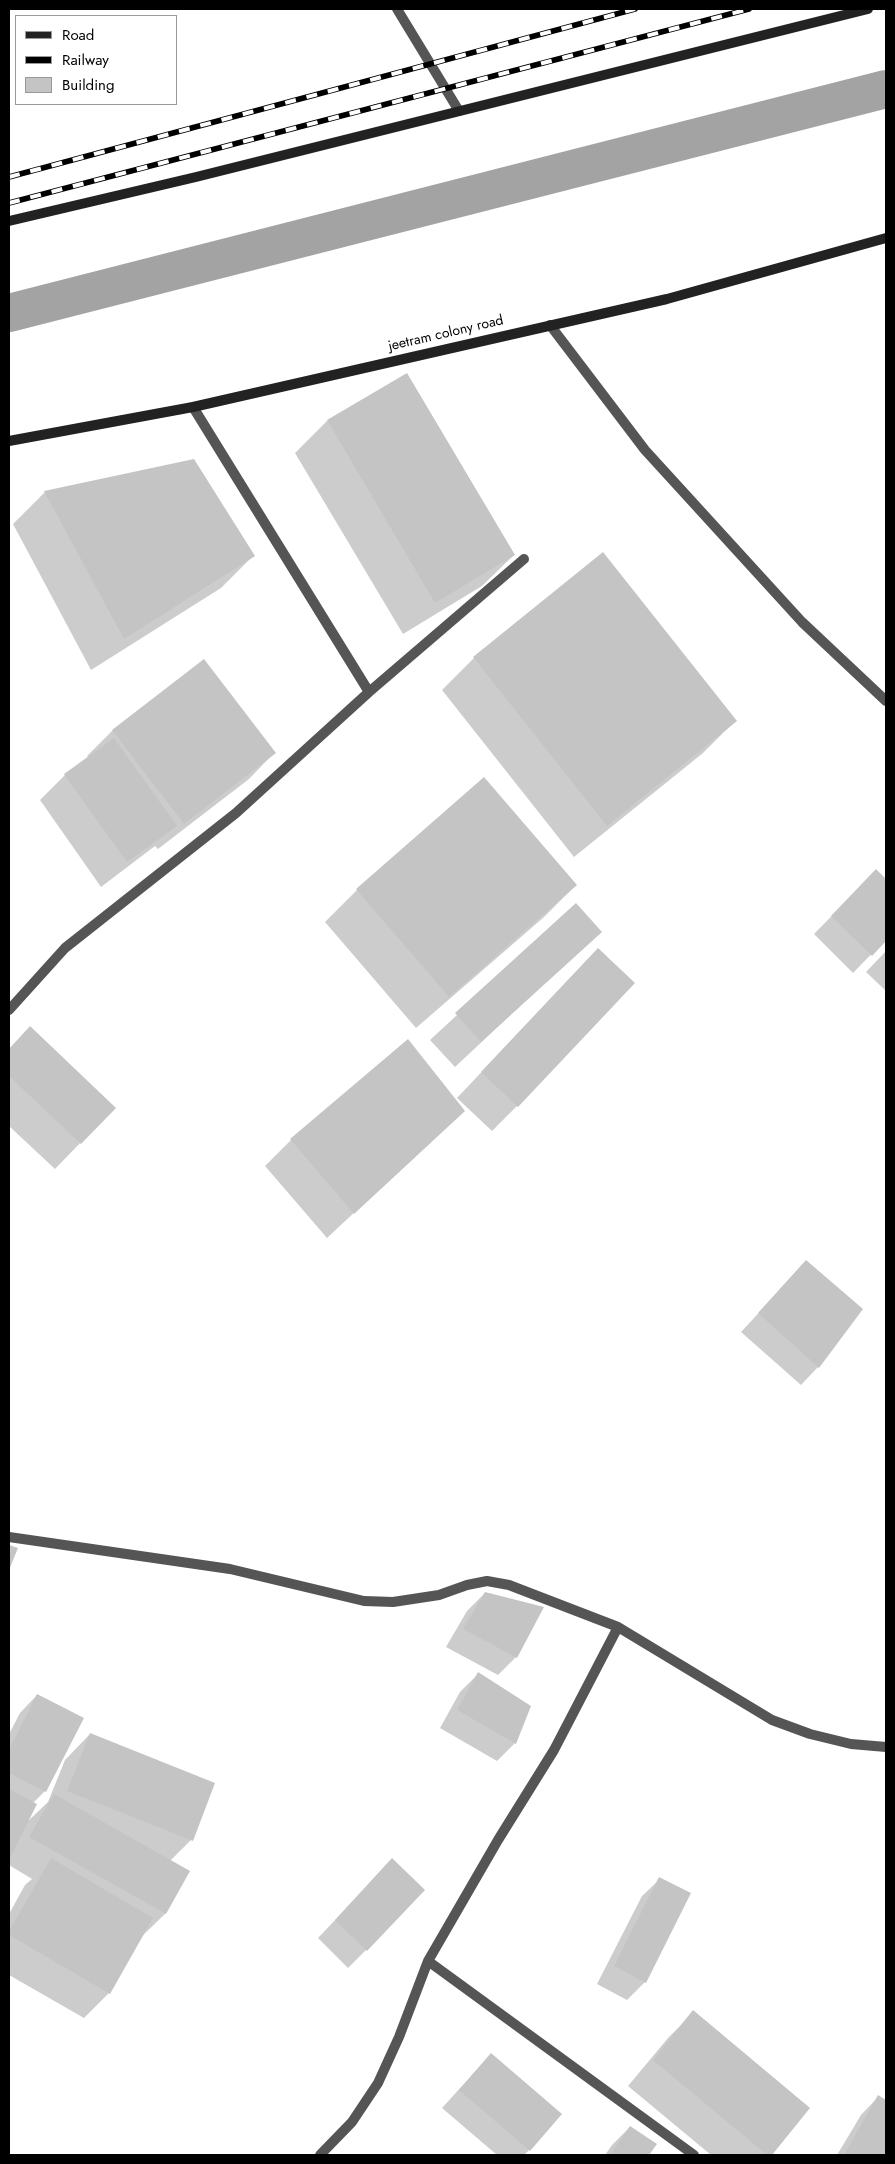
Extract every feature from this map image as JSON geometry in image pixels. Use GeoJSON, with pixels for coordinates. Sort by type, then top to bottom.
{"type":"FeatureCollection","features":[{"type":"Feature","properties":{"kind":"street"},"geometry":{"type":"LineString","coordinates":[[397,9],[459,111]]}},
{"type":"Feature","properties":{"kind":"street"},"geometry":{"type":"LineString","coordinates":[[9,221],[196,177],[868,9]]}},
{"type":"Feature","properties":{"kind":"street","name":"jeetram colony road"},"geometry":{"type":"LineString","coordinates":[[9,441],[193,407],[550,324],[667,299],[886,238]]}},
{"type":"Feature","properties":{"kind":"street"},"geometry":{"type":"LineString","coordinates":[[550,324],[645,450],[802,622],[886,701]]}},
{"type":"Feature","properties":{"kind":"street"},"geometry":{"type":"LineString","coordinates":[[193,407],[369,692]]}},
{"type":"Feature","properties":{"kind":"street"},"geometry":{"type":"LineString","coordinates":[[9,1010],[66,948],[236,812],[369,692],[524,559]]}},
{"type":"Feature","properties":{"kind":"street"},"geometry":{"type":"LineString","coordinates":[[9,1538],[230,1569],[364,1601],[393,1602],[439,1595],[467,1585],[487,1581],[509,1585],[618,1627],[772,1720],[810,1734],[850,1744],[886,1747]]}},
{"type":"Feature","properties":{"kind":"street"},"geometry":{"type":"LineString","coordinates":[[320,2155],[352,2122],[378,2083],[399,2037],[428,1961],[498,1840],[554,1750],[618,1627]]}},
{"type":"Feature","properties":{"kind":"street"},"geometry":{"type":"LineString","coordinates":[[428,1961],[694,2155]]}},
{"type":"Feature","properties":{"kind":"building"},"geometry":{"type":"Polygon","coordinates":[[[407,373],[515,555],[435,603],[327,420],[407,373]]]}},
{"type":"Feature","properties":{"kind":"building"},"geometry":{"type":"Polygon","coordinates":[[[194,459],[255,556],[124,639],[44,491],[194,459]]]}},
{"type":"Feature","properties":{"kind":"building"},"geometry":{"type":"Polygon","coordinates":[[[603,552],[737,721],[607,826],[473,657],[603,552]]]}},
{"type":"Feature","properties":{"kind":"building"},"geometry":{"type":"Polygon","coordinates":[[[204,659],[276,753],[184,824],[112,730],[204,659]]]}},
{"type":"Feature","properties":{"kind":"building"},"geometry":{"type":"Polygon","coordinates":[[[114,738],[177,826],[127,862],[64,774],[114,738]]]}},
{"type":"Feature","properties":{"kind":"building"},"geometry":{"type":"Polygon","coordinates":[[[484,777],[577,885],[449,997],[356,889],[484,777]]]}},
{"type":"Feature","properties":{"kind":"building"},"geometry":{"type":"Polygon","coordinates":[[[876,869],[886,879],[886,941],[872,956],[831,916],[876,869]]]}},
{"type":"Feature","properties":{"kind":"building"},"geometry":{"type":"Polygon","coordinates":[[[576,903],[602,932],[481,1042],[455,1013],[576,903]]]}},
{"type":"Feature","properties":{"kind":"building"},"geometry":{"type":"Polygon","coordinates":[[[598,948],[635,983],[518,1107],[481,1072],[598,948]]]}},
{"type":"Feature","properties":{"kind":"building"},"geometry":{"type":"Polygon","coordinates":[[[30,1026],[116,1108],[81,1144],[9,1076],[9,1049],[30,1026]]]}},
{"type":"Feature","properties":{"kind":"building"},"geometry":{"type":"Polygon","coordinates":[[[408,1039],[465,1111],[354,1214],[290,1139],[408,1039]]]}},
{"type":"Feature","properties":{"kind":"building"},"geometry":{"type":"Polygon","coordinates":[[[806,1260],[863,1309],[819,1368],[758,1313],[806,1260]]]}},
{"type":"Feature","properties":{"kind":"building"},"geometry":{"type":"Polygon","coordinates":[[[9,1545],[18,1548],[9,1570],[9,1545]]]}},
{"type":"Feature","properties":{"kind":"building"},"geometry":{"type":"Polygon","coordinates":[[[485,1592],[544,1607],[517,1658],[463,1629],[485,1592]]]}},
{"type":"Feature","properties":{"kind":"building"},"geometry":{"type":"Polygon","coordinates":[[[478,1672],[531,1706],[516,1744],[457,1710],[478,1672]]]}},
{"type":"Feature","properties":{"kind":"building"},"geometry":{"type":"Polygon","coordinates":[[[37,1694],[84,1718],[46,1792],[9,1773],[9,1750],[37,1694]]]}},
{"type":"Feature","properties":{"kind":"building"},"geometry":{"type":"Polygon","coordinates":[[[90,1733],[215,1783],[193,1841],[67,1791],[90,1733]]]}},
{"type":"Feature","properties":{"kind":"building"},"geometry":{"type":"Polygon","coordinates":[[[9,1789],[37,1804],[9,1860],[9,1789]]]}},
{"type":"Feature","properties":{"kind":"building"},"geometry":{"type":"Polygon","coordinates":[[[54,1794],[190,1871],[166,1914],[29,1837],[54,1794]]]}},
{"type":"Feature","properties":{"kind":"building"},"geometry":{"type":"Polygon","coordinates":[[[51,1858],[153,1918],[110,1994],[9,1935],[9,1931],[51,1858]]]}},
{"type":"Feature","properties":{"kind":"building"},"geometry":{"type":"Polygon","coordinates":[[[392,1858],[425,1890],[367,1951],[335,1920],[392,1858]]]}},
{"type":"Feature","properties":{"kind":"building"},"geometry":{"type":"Polygon","coordinates":[[[659,1877],[691,1893],[646,1983],[614,1966],[659,1877]]]}},
{"type":"Feature","properties":{"kind":"building"},"geometry":{"type":"Polygon","coordinates":[[[693,2010],[810,2108],[772,2155],[767,2155],[653,2060],[693,2010]]]}},
{"type":"Feature","properties":{"kind":"building"},"geometry":{"type":"Polygon","coordinates":[[[491,2053],[562,2114],[530,2151],[459,2090],[491,2053]]]}},
{"type":"Feature","properties":{"kind":"building"},"geometry":{"type":"Polygon","coordinates":[[[878,2095],[886,2100],[886,2155],[844,2155],[878,2095]]]}},
{"type":"Feature","properties":{"kind":"building"},"geometry":{"type":"Polygon","coordinates":[[[630,2126],[657,2144],[649,2155],[610,2155],[630,2126]]]}},
{"type":"Feature","properties":{"kind":"waterway"},"geometry":{"type":"LineString","coordinates":[[9,313],[886,89]]}},
{"type":"Feature","properties":{"kind":"railway"},"geometry":{"type":"LineString","coordinates":[[9,177],[635,9]]}},
{"type":"Feature","properties":{"kind":"railway"},"geometry":{"type":"LineString","coordinates":[[9,203],[749,9]]}}]}
